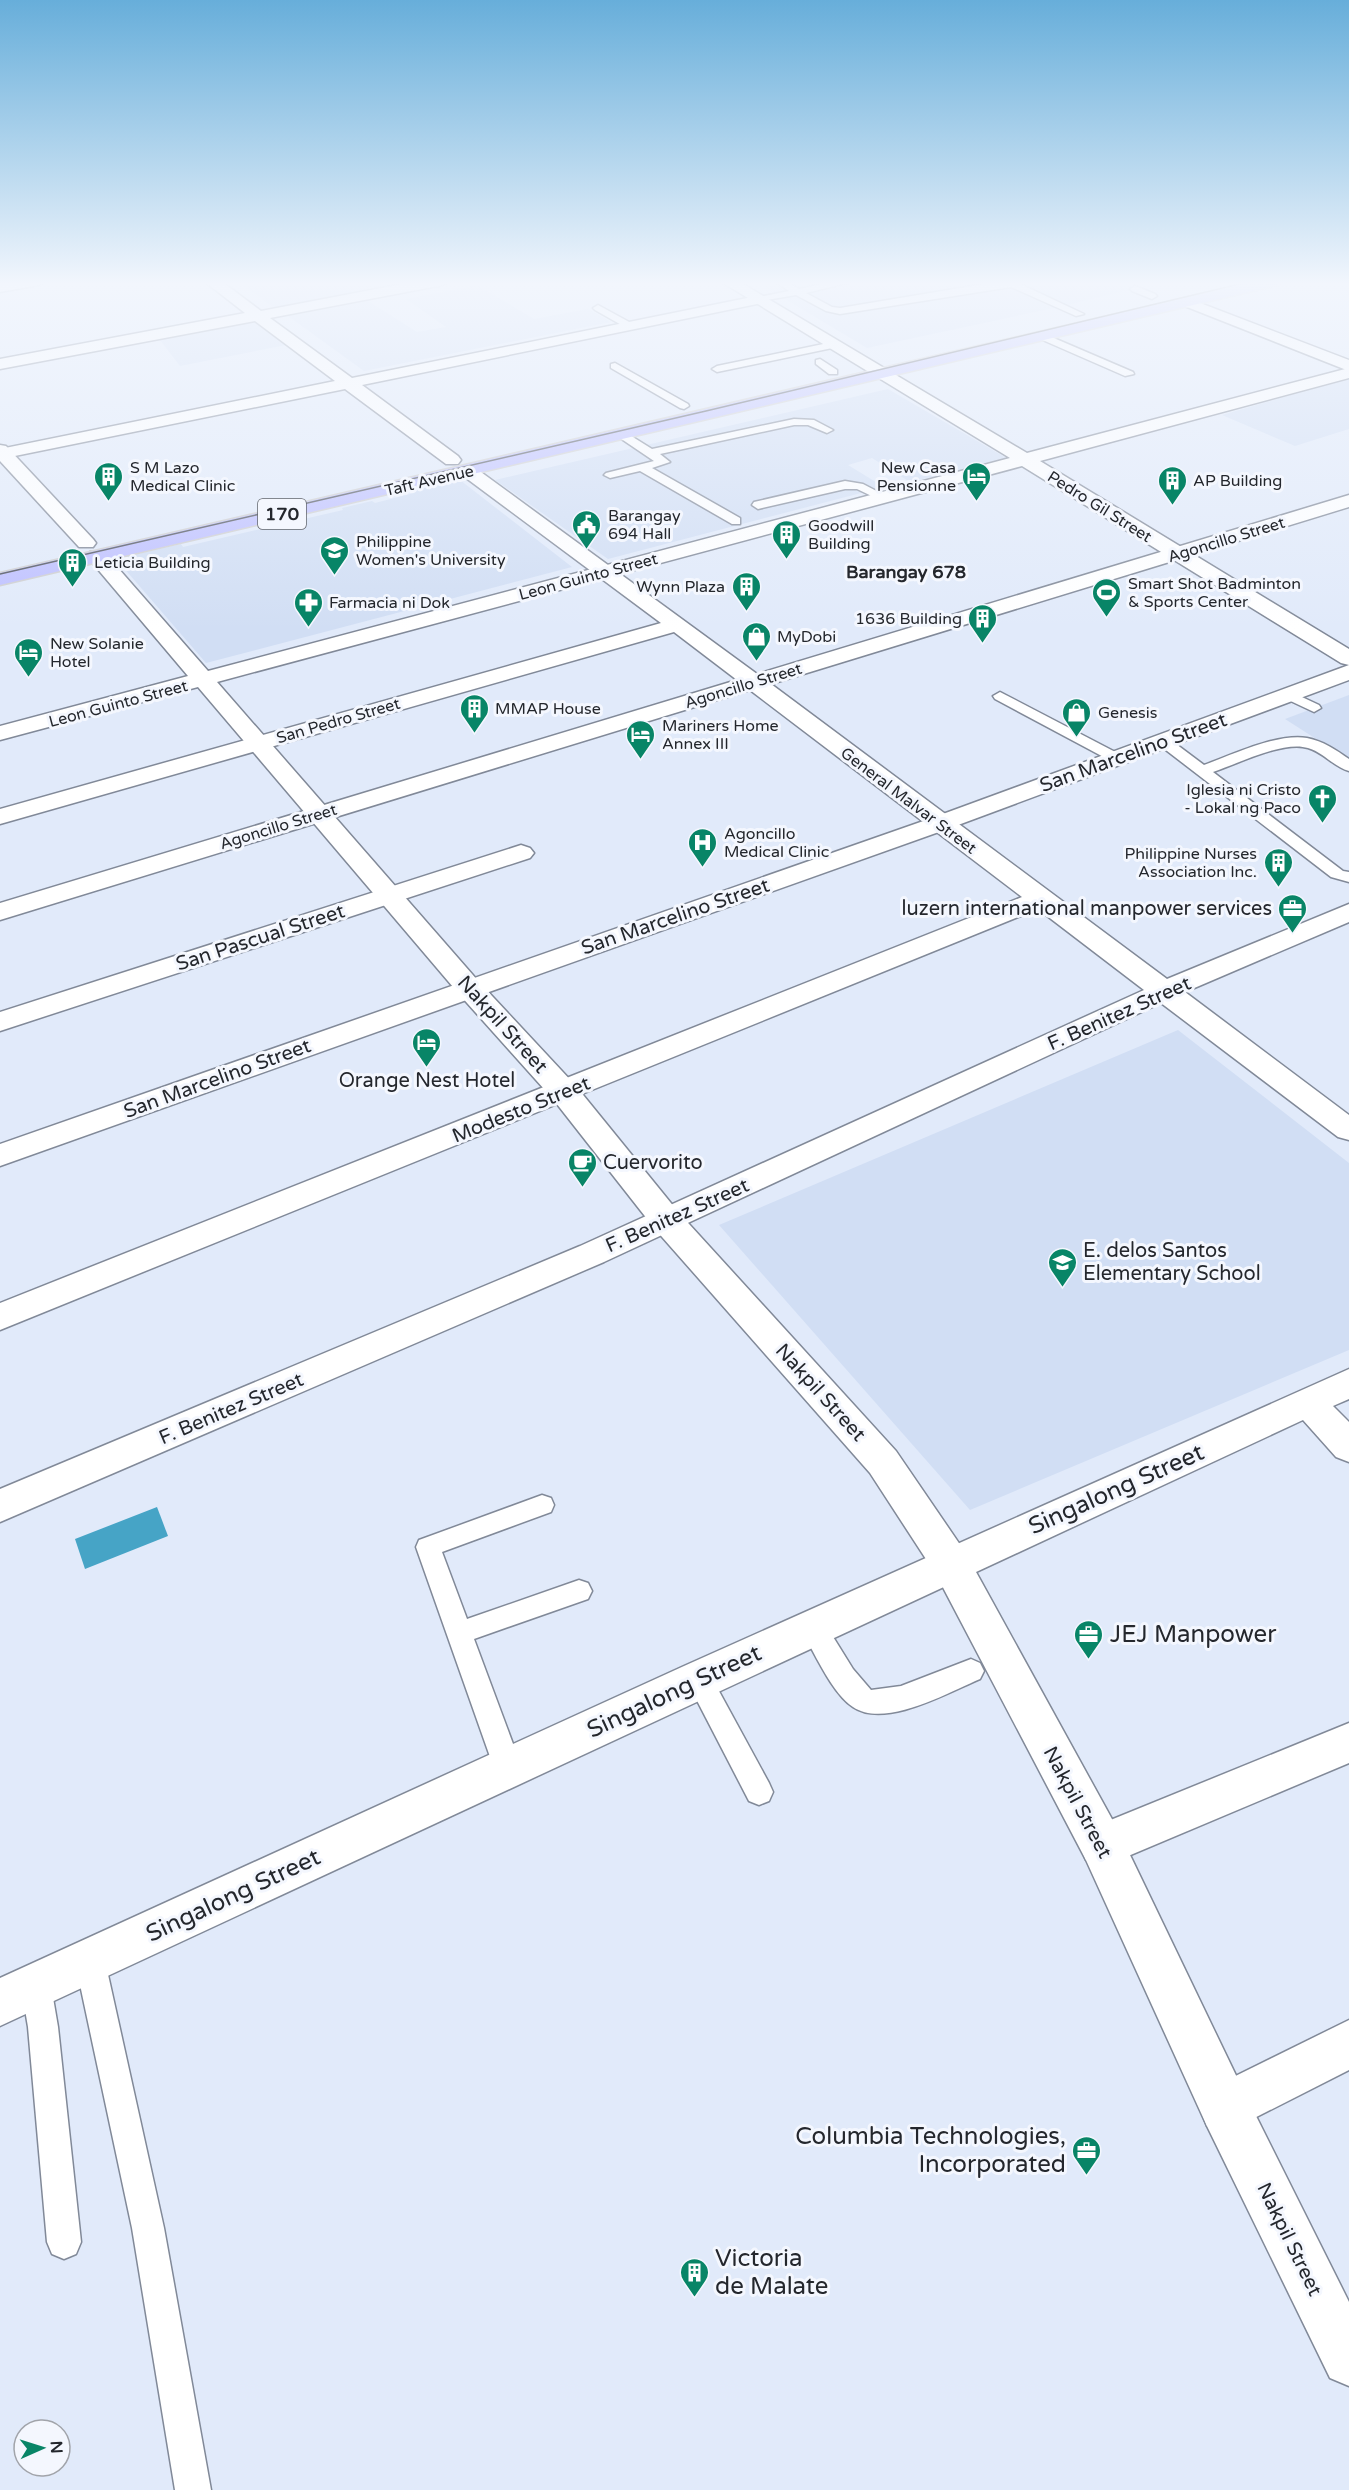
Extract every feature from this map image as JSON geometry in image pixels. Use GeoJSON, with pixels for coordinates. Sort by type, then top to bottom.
{"type":"FeatureCollection","features":[{"type":"Feature","properties":{"kind":"main road","name":"Taft Avenue"},"geometry":{"type":"LineString","coordinates":[[0,579],[91,550],[452,460],[684,406],[710,397]]}},
{"type":"Feature","properties":{"kind":"main road","name":"Taft Avenue"},"geometry":{"type":"LineString","coordinates":[[0,562],[91,550],[468,471],[784,397]]}},
{"type":"Feature","properties":{"kind":"street"},"geometry":{"type":"LineString","coordinates":[[1,452],[273,397]]}},
{"type":"Feature","properties":{"kind":"street"},"geometry":{"type":"LineString","coordinates":[[368,397],[452,460]]}},
{"type":"Feature","properties":{"kind":"street","name":"Pedro Gil Street"},"geometry":{"type":"LineString","coordinates":[[921,397],[1349,658]]}},
{"type":"Feature","properties":{"kind":"street","name":"Leon Guinto Street"},"geometry":{"type":"LineString","coordinates":[[0,734],[1255,397]]}},
{"type":"Feature","properties":{"kind":"street","name":"Nakpil Street"},"geometry":{"type":"LineString","coordinates":[[1,452],[91,550],[469,988],[564,1092],[667,1221],[883,1462],[951,1564],[1102,1845],[1225,2108],[1349,2359]]}},
{"type":"Feature","properties":{"kind":"street","name":"General Malvar Street"},"geometry":{"type":"LineString","coordinates":[[468,471],[606,571],[1349,1130]]}},
{"type":"Feature","properties":{"kind":"street","name":"Agoncillo Street"},"geometry":{"type":"LineString","coordinates":[[0,912],[1349,501]]}},
{"type":"Feature","properties":{"kind":"street","name":"San Pedro Street"},"geometry":{"type":"LineString","coordinates":[[0,817],[677,625]]}},
{"type":"Feature","properties":{"kind":"street","name":"San Marcelino Street"},"geometry":{"type":"LineString","coordinates":[[0,1155],[941,823],[1349,672]]}},
{"type":"Feature","properties":{"kind":"street","name":"San Pascual Street"},"geometry":{"type":"LineString","coordinates":[[0,1022],[521,853]]}},
{"type":"Feature","properties":{"kind":"street","name":"Modesto Street"},"geometry":{"type":"LineString","coordinates":[[0,1317],[1041,899]]}},
{"type":"Feature","properties":{"kind":"street","name":"F. Benitez Street"},"geometry":{"type":"LineString","coordinates":[[0,1506],[667,1221],[1164,991],[1349,912]]}},
{"type":"Feature","properties":{"kind":"street","name":"Singalong Street"},"geometry":{"type":"LineString","coordinates":[[18,1994],[699,1679],[1349,1383]]}},
{"type":"Feature","properties":{"kind":"street"},"geometry":{"type":"LineString","coordinates":[[1308,1402],[1349,1447]]}},
{"type":"Feature","properties":{"kind":"street"},"geometry":{"type":"LineString","coordinates":[[1102,1845],[1349,1743]]}},
{"type":"Feature","properties":{"kind":"street"},"geometry":{"type":"LineString","coordinates":[[1225,2108],[1349,2044]]}},
{"type":"Feature","properties":{"kind":"lane"},"geometry":{"type":"LineString","coordinates":[[669,397],[684,406]]}},
{"type":"Feature","properties":{"kind":"lane"},"geometry":{"type":"LineString","coordinates":[[651,453],[794,422],[810,422],[826,430]]}},
{"type":"Feature","properties":{"kind":"lane"},"geometry":{"type":"LineString","coordinates":[[610,475],[664,462],[624,435]]}},
{"type":"Feature","properties":{"kind":"lane"},"geometry":{"type":"LineString","coordinates":[[642,467],[736,522]]}},
{"type":"Feature","properties":{"kind":"lane"},"geometry":{"type":"LineString","coordinates":[[758,505],[844,485],[859,486],[882,497]]}},
{"type":"Feature","properties":{"kind":"lane"},"geometry":{"type":"LineString","coordinates":[[1287,694],[1314,708]]}},
{"type":"Feature","properties":{"kind":"lane"},"geometry":{"type":"LineString","coordinates":[[1000,696],[1116,758]]}},
{"type":"Feature","properties":{"kind":"lane"},"geometry":{"type":"LineString","coordinates":[[1163,741],[1337,874],[1349,877]]}},
{"type":"Feature","properties":{"kind":"lane"},"geometry":{"type":"LineString","coordinates":[[1202,771],[1275,747],[1303,742],[1313,744],[1349,766]]}},
{"type":"Feature","properties":{"kind":"lane"},"geometry":{"type":"LineString","coordinates":[[508,1768],[428,1547],[542,1504]]}},
{"type":"Feature","properties":{"kind":"lane"},"geometry":{"type":"LineString","coordinates":[[460,1633],[579,1591]]}},
{"type":"Feature","properties":{"kind":"lane"},"geometry":{"type":"LineString","coordinates":[[813,1627],[859,1696],[867,1701],[889,1702],[971,1671]]}},
{"type":"Feature","properties":{"kind":"lane"},"geometry":{"type":"LineString","coordinates":[[699,1679],[759,1792]]}},
{"type":"Feature","properties":{"kind":"lane"},"geometry":{"type":"LineString","coordinates":[[90,1960],[148,2228],[193,2490]]}},
{"type":"Feature","properties":{"kind":"lane"},"geometry":{"type":"LineString","coordinates":[[18,1994],[43,2027],[64,2242]]}},
{"type":"Feature","properties":{"kind":"shaded area"},"geometry":{"type":"Polygon","coordinates":[[[853,397],[902,397],[1008,459],[910,482],[872,458],[848,465],[884,487],[608,559],[495,480],[853,397]]]}},
{"type":"Feature","properties":{"kind":"shaded area"},"geometry":{"type":"Polygon","coordinates":[[[1283,397],[1349,397],[1349,429],[1295,446],[1222,415],[1283,397]]]}},
{"type":"Feature","properties":{"kind":"shaded area","name":"Philippine Women's University"},"geometry":{"type":"Polygon","coordinates":[[[460,480],[572,567],[206,663],[116,559],[181,544],[183,547],[343,510],[342,508],[372,501],[375,503],[414,493],[412,491],[460,480]]]}},
{"type":"Feature","properties":{"kind":"shaded area"},"geometry":{"type":"Polygon","coordinates":[[[1349,695],[1349,760],[1285,719],[1349,695]]]}},
{"type":"Feature","properties":{"kind":"shaded area","name":"E. delos Santos Elementary School"},"geometry":{"type":"Polygon","coordinates":[[[1178,1030],[1349,1163],[1349,1350],[970,1510],[719,1225],[1178,1030]]]}},
{"type":"Feature","properties":{"kind":"water"},"geometry":{"type":"Polygon","coordinates":[[[157,1507],[168,1536],[85,1569],[75,1539],[157,1507]]]}},
{"type":"Feature","properties":{"kind":"tram line"},"geometry":{"type":"LineString","coordinates":[[0,574],[764,397]]}},
{"type":"Feature","properties":{"kind":"place","name":"S M Lazo Medical Clinic"},"geometry":{"type":"Point","coordinates":[109,502]}},
{"type":"Feature","properties":{"kind":"place","name":"New Casa Pensionne"},"geometry":{"type":"Point","coordinates":[977,502]}},
{"type":"Feature","properties":{"kind":"place","name":"AP Building"},"geometry":{"type":"Point","coordinates":[1172,506]}},
{"type":"Feature","properties":{"kind":"place","name":"Barangay 694 Hall"},"geometry":{"type":"Point","coordinates":[587,550]}},
{"type":"Feature","properties":{"kind":"place","name":"Goodwill Building"},"geometry":{"type":"Point","coordinates":[787,560]}},
{"type":"Feature","properties":{"kind":"place","name":"Philippine Women's University"},"geometry":{"type":"Point","coordinates":[335,576]}},
{"type":"Feature","properties":{"kind":"place","name":"Leticia Building"},"geometry":{"type":"Point","coordinates":[73,588]}},
{"type":"Feature","properties":{"kind":"place","name":"Wynn Plaza"},"geometry":{"type":"Point","coordinates":[746,612]}},
{"type":"Feature","properties":{"kind":"place","name":"Smart Shot Badminton & Sports Center"},"geometry":{"type":"Point","coordinates":[1107,618]}},
{"type":"Feature","properties":{"kind":"place","name":"Farmacia ni Dok"},"geometry":{"type":"Point","coordinates":[308,628]}},
{"type":"Feature","properties":{"kind":"place","name":"1636 Building"},"geometry":{"type":"Point","coordinates":[983,644]}},
{"type":"Feature","properties":{"kind":"place","name":"MyDobi"},"geometry":{"type":"Point","coordinates":[756,662]}},
{"type":"Feature","properties":{"kind":"place","name":"New Solanie Hotel"},"geometry":{"type":"Point","coordinates":[29,678]}},
{"type":"Feature","properties":{"kind":"place","name":"MMAP House"},"geometry":{"type":"Point","coordinates":[474,734]}},
{"type":"Feature","properties":{"kind":"place","name":"Genesis"},"geometry":{"type":"Point","coordinates":[1077,738]}},
{"type":"Feature","properties":{"kind":"place","name":"Mariners Home Annex III"},"geometry":{"type":"Point","coordinates":[641,760]}},
{"type":"Feature","properties":{"kind":"place","name":"Iglesia ni Cristo - Lokal ng Paco"},"geometry":{"type":"Point","coordinates":[1322,824]}},
{"type":"Feature","properties":{"kind":"place","name":"Agoncillo Medical Clinic"},"geometry":{"type":"Point","coordinates":[703,868]}},
{"type":"Feature","properties":{"kind":"place","name":"Philippine Nurses Association Inc."},"geometry":{"type":"Point","coordinates":[1278,888]}},
{"type":"Feature","properties":{"kind":"place","name":"luzern international manpower services"},"geometry":{"type":"Point","coordinates":[1293,934]}},
{"type":"Feature","properties":{"kind":"place","name":"Orange Nest Hotel"},"geometry":{"type":"Point","coordinates":[427,1068]}},
{"type":"Feature","properties":{"kind":"place","name":"Cuervorito"},"geometry":{"type":"Point","coordinates":[582,1188]}},
{"type":"Feature","properties":{"kind":"place","name":"E. delos Santos Elementary School"},"geometry":{"type":"Point","coordinates":[1062,1288]}},
{"type":"Feature","properties":{"kind":"place","name":"JEJ Manpower"},"geometry":{"type":"Point","coordinates":[1089,1660]}},
{"type":"Feature","properties":{"kind":"place","name":"Columbia Technologies, Incorporated"},"geometry":{"type":"Point","coordinates":[1087,2176]}},
{"type":"Feature","properties":{"kind":"place","name":"Victoria de Malate"},"geometry":{"type":"Point","coordinates":[694,2298]}},
{"type":"Feature","properties":{"kind":"district","name":"Barangay 678"},"geometry":{"type":"Point","coordinates":[906,572]}}]}
